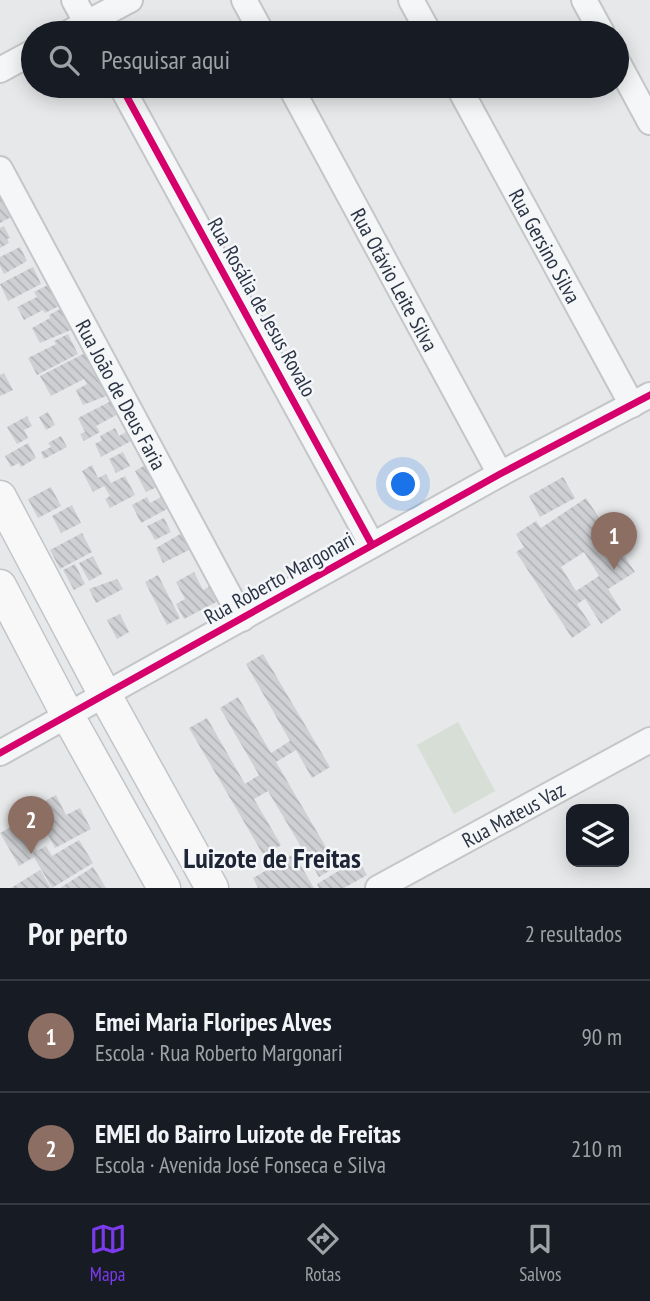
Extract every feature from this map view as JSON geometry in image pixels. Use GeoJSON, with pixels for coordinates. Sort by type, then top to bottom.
{"type":"FeatureCollection","features":[{"type":"Feature","properties":{"kind":"main road"},"geometry":{"type":"LineString","coordinates":[[0,497],[212,888]]}},
{"type":"Feature","properties":{"kind":"main road"},"geometry":{"type":"LineString","coordinates":[[0,586],[68,716],[164,888]]}},
{"type":"Feature","properties":{"kind":"street"},"geometry":{"type":"LineString","coordinates":[[74,0],[80,21]]}},
{"type":"Feature","properties":{"kind":"street"},"geometry":{"type":"LineString","coordinates":[[96,21],[130,0]]}},
{"type":"Feature","properties":{"kind":"street"},"geometry":{"type":"LineString","coordinates":[[244,0],[255,21]]}},
{"type":"Feature","properties":{"kind":"street"},"geometry":{"type":"LineString","coordinates":[[411,0],[422,21]]}},
{"type":"Feature","properties":{"kind":"street"},"geometry":{"type":"LineString","coordinates":[[583,0],[595,21]]}},
{"type":"Feature","properties":{"kind":"street"},"geometry":{"type":"LineString","coordinates":[[0,70],[21,59]]}},
{"type":"Feature","properties":{"kind":"street"},"geometry":{"type":"LineString","coordinates":[[629,83],[650,122]]}},
{"type":"Feature","properties":{"kind":"street","name":"Rua Rosália de Jesus Rovalo"},"geometry":{"type":"LineString","coordinates":[[128,98],[372,545]]}},
{"type":"Feature","properties":{"kind":"street","name":"Rua Otávio Leite Silva"},"geometry":{"type":"LineString","coordinates":[[296,98],[499,474]]}},
{"type":"Feature","properties":{"kind":"street","name":"Rua Gersino Silva"},"geometry":{"type":"LineString","coordinates":[[465,98],[641,400]]}},
{"type":"Feature","properties":{"kind":"street","name":"Rua João de Deus Faria"},"geometry":{"type":"LineString","coordinates":[[0,169],[242,619]]}},
{"type":"Feature","properties":{"kind":"street","name":"Rua Roberto Margonari"},"geometry":{"type":"LineString","coordinates":[[0,753],[499,474],[641,400]]}},
{"type":"Feature","properties":{"kind":"street","name":"Rua Mateus Vaz"},"geometry":{"type":"LineString","coordinates":[[378,888],[650,740]]}},
{"type":"Feature","properties":{"kind":"shaded area"},"geometry":{"type":"Polygon","coordinates":[[[458,722],[495,791],[454,814],[417,745],[458,722]]]}},
{"type":"Feature","properties":{"kind":"building"},"geometry":{"type":"Polygon","coordinates":[[[0,195],[11,217],[0,223],[0,195]]]}},
{"type":"Feature","properties":{"kind":"building"},"geometry":{"type":"Polygon","coordinates":[[[4,226],[10,238],[7,239],[9,243],[0,248],[0,228],[4,226]]]}},
{"type":"Feature","properties":{"kind":"building"},"geometry":{"type":"Polygon","coordinates":[[[20,247],[27,261],[4,274],[0,257],[20,247]]]}},
{"type":"Feature","properties":{"kind":"building"},"geometry":{"type":"Polygon","coordinates":[[[33,267],[41,284],[8,301],[0,284],[33,267]]]}},
{"type":"Feature","properties":{"kind":"building"},"geometry":{"type":"Polygon","coordinates":[[[50,284],[61,305],[45,313],[43,310],[24,320],[17,307],[37,297],[34,292],[50,284]]]}},
{"type":"Feature","properties":{"kind":"building"},"geometry":{"type":"Polygon","coordinates":[[[62,308],[73,329],[40,343],[32,328],[62,308]]]}},
{"type":"Feature","properties":{"kind":"building"},"geometry":{"type":"Polygon","coordinates":[[[68,334],[78,354],[37,375],[28,358],[56,344],[54,341],[68,334]]]}},
{"type":"Feature","properties":{"kind":"building"},"geometry":{"type":"Polygon","coordinates":[[[87,352],[109,395],[83,405],[76,390],[87,384],[84,379],[51,396],[40,376],[87,352]]]}},
{"type":"Feature","properties":{"kind":"building"},"geometry":{"type":"Polygon","coordinates":[[[4,373],[13,390],[0,396],[0,375],[4,373]]]}},
{"type":"Feature","properties":{"kind":"building"},"geometry":{"type":"Polygon","coordinates":[[[111,401],[118,414],[96,426],[100,432],[84,441],[80,434],[85,432],[78,418],[111,401]]]}},
{"type":"Feature","properties":{"kind":"building"},"geometry":{"type":"Polygon","coordinates":[[[48,412],[55,425],[46,430],[39,417],[48,412]]]}},
{"type":"Feature","properties":{"kind":"building"},"geometry":{"type":"Polygon","coordinates":[[[27,416],[32,426],[24,430],[28,438],[17,444],[7,427],[27,416]]]}},
{"type":"Feature","properties":{"kind":"building"},"geometry":{"type":"Polygon","coordinates":[[[115,428],[119,436],[128,431],[133,440],[101,457],[95,444],[102,440],[100,436],[115,428]]]}},
{"type":"Feature","properties":{"kind":"building"},"geometry":{"type":"Polygon","coordinates":[[[61,436],[67,447],[44,459],[41,452],[51,447],[48,443],[61,436]]]}},
{"type":"Feature","properties":{"kind":"building"},"geometry":{"type":"Polygon","coordinates":[[[28,443],[36,458],[21,467],[19,463],[11,467],[5,456],[28,443]]]}},
{"type":"Feature","properties":{"kind":"building"},"geometry":{"type":"Polygon","coordinates":[[[123,452],[130,466],[116,473],[109,459],[123,452]]]}},
{"type":"Feature","properties":{"kind":"building"},"geometry":{"type":"Polygon","coordinates":[[[147,464],[159,486],[146,492],[135,471],[147,464]]]}},
{"type":"Feature","properties":{"kind":"building"},"geometry":{"type":"Polygon","coordinates":[[[92,465],[98,478],[106,474],[111,483],[125,476],[135,495],[110,508],[105,499],[110,496],[104,486],[93,492],[82,471],[92,465]]]}},
{"type":"Feature","properties":{"kind":"building"},"geometry":{"type":"Polygon","coordinates":[[[563,477],[575,498],[540,517],[529,496],[563,477]]]}},
{"type":"Feature","properties":{"kind":"building"},"geometry":{"type":"Polygon","coordinates":[[[51,487],[61,506],[38,518],[28,499],[51,487]]]}},
{"type":"Feature","properties":{"kind":"building"},"geometry":{"type":"Polygon","coordinates":[[[147,497],[150,503],[161,497],[167,509],[141,523],[132,505],[147,497]]]}},
{"type":"Feature","properties":{"kind":"building"},"geometry":{"type":"Polygon","coordinates":[[[586,498],[635,572],[608,589],[621,610],[601,624],[585,599],[577,604],[591,625],[572,638],[516,552],[524,547],[516,534],[536,521],[541,528],[586,498]],[[584,552],[561,567],[576,591],[599,576],[584,552]]]}},
{"type":"Feature","properties":{"kind":"building"},"geometry":{"type":"Polygon","coordinates":[[[72,505],[81,523],[61,533],[52,516],[72,505]]]}},
{"type":"Feature","properties":{"kind":"building"},"geometry":{"type":"Polygon","coordinates":[[[164,518],[171,532],[155,540],[147,526],[164,518]]]}},
{"type":"Feature","properties":{"kind":"building"},"geometry":{"type":"Polygon","coordinates":[[[82,533],[92,552],[60,569],[50,550],[82,533]]]}},
{"type":"Feature","properties":{"kind":"building"},"geometry":{"type":"Polygon","coordinates":[[[182,533],[191,549],[163,563],[156,548],[182,533]]]}},
{"type":"Feature","properties":{"kind":"building"},"geometry":{"type":"Polygon","coordinates":[[[93,556],[102,574],[89,581],[79,563],[93,556]]]}},
{"type":"Feature","properties":{"kind":"building"},"geometry":{"type":"Polygon","coordinates":[[[75,564],[85,584],[74,590],[63,570],[75,564]]]}},
{"type":"Feature","properties":{"kind":"building"},"geometry":{"type":"Polygon","coordinates":[[[194,572],[203,590],[212,585],[220,600],[184,619],[176,604],[185,599],[176,582],[194,572]]]}},
{"type":"Feature","properties":{"kind":"building"},"geometry":{"type":"Polygon","coordinates":[[[158,575],[180,618],[167,625],[145,582],[158,575]]]}},
{"type":"Feature","properties":{"kind":"building"},"geometry":{"type":"Polygon","coordinates":[[[117,579],[123,589],[96,603],[89,589],[117,579]]]}},
{"type":"Feature","properties":{"kind":"building"},"geometry":{"type":"Polygon","coordinates":[[[120,614],[129,632],[117,639],[107,620],[120,614]]]}},
{"type":"Feature","properties":{"kind":"building"},"geometry":{"type":"Polygon","coordinates":[[[263,654],[330,767],[312,778],[296,750],[276,762],[337,866],[319,877],[268,791],[254,799],[281,845],[264,856],[189,728],[207,718],[245,784],[259,775],[220,708],[238,697],[271,753],[290,741],[246,664],[263,654]]]}},
{"type":"Feature","properties":{"kind":"building"},"geometry":{"type":"Polygon","coordinates":[[[56,795],[66,815],[80,808],[91,829],[55,848],[34,807],[56,795]]]}},
{"type":"Feature","properties":{"kind":"building"},"geometry":{"type":"Polygon","coordinates":[[[20,822],[37,851],[46,846],[52,856],[79,840],[93,863],[52,888],[34,857],[19,866],[0,833],[20,822]]]}},
{"type":"Feature","properties":{"kind":"building"},"geometry":{"type":"Polygon","coordinates":[[[294,854],[314,888],[258,888],[253,878],[294,854]]]}},
{"type":"Feature","properties":{"kind":"building"},"geometry":{"type":"Polygon","coordinates":[[[358,859],[367,875],[344,888],[319,888],[317,884],[358,859]]]}},
{"type":"Feature","properties":{"kind":"building"},"geometry":{"type":"Polygon","coordinates":[[[93,867],[106,888],[60,888],[93,867]]]}},
{"type":"Feature","properties":{"kind":"building"},"geometry":{"type":"Polygon","coordinates":[[[40,870],[51,888],[11,888],[40,870]]]}},
{"type":"Feature","properties":{"kind":"cycle path"},"geometry":{"type":"LineString","coordinates":[[128,98],[372,545]]}},
{"type":"Feature","properties":{"kind":"cycle path"},"geometry":{"type":"LineString","coordinates":[[0,753],[500,474],[650,395]]}},
{"type":"Feature","properties":{"kind":"place","name":"Emei Maria Floripes Alves"},"geometry":{"type":"Point","coordinates":[614,570]}},
{"type":"Feature","properties":{"kind":"place","name":"EMEI do Bairro Luizote de Freitas"},"geometry":{"type":"Point","coordinates":[31,854]}},
{"type":"Feature","properties":{"kind":"district","name":"Luizote de Freitas"},"geometry":{"type":"Point","coordinates":[272,857]}}]}
